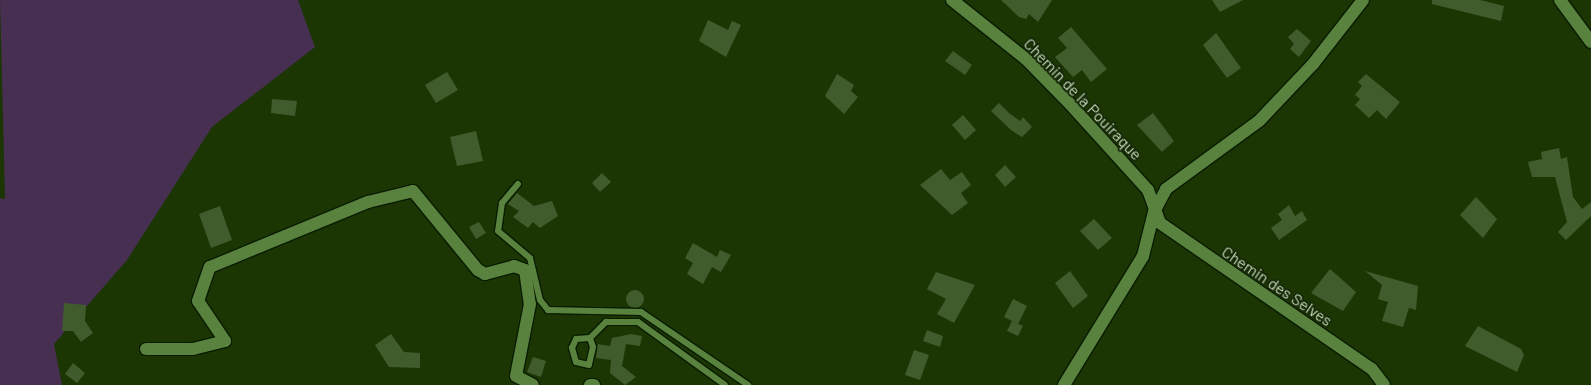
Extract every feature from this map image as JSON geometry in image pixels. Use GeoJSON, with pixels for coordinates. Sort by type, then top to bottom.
{"type":"FeatureCollection","features":[{"type":"Feature","properties":{"kind":"street","name":"Chemin de la Pouiraque"},"geometry":{"type":"LineString","coordinates":[[952,0],[1026,59],[1070,104],[1148,190],[1154,212]]}},
{"type":"Feature","properties":{"kind":"street"},"geometry":{"type":"LineString","coordinates":[[1064,385],[1143,256],[1154,212],[1166,189],[1259,121],[1313,64],[1363,0]]}},
{"type":"Feature","properties":{"kind":"street"},"geometry":{"type":"LineString","coordinates":[[1560,0],[1591,42]]}},
{"type":"Feature","properties":{"kind":"street"},"geometry":{"type":"LineString","coordinates":[[146,349],[193,349],[225,341],[198,300],[210,267],[368,202],[413,191],[478,270],[485,274],[514,266],[525,270],[530,304],[516,376],[533,385]]}},
{"type":"Feature","properties":{"kind":"street","name":"Chemin des Selves"},"geometry":{"type":"LineString","coordinates":[[1154,212],[1180,238],[1372,369],[1384,385]]}},
{"type":"Feature","properties":{"kind":"lane"},"geometry":{"type":"LineString","coordinates":[[518,184],[502,203],[498,231],[530,258],[540,300],[548,310],[641,312],[748,385]]}},
{"type":"Feature","properties":{"kind":"lane"},"geometry":{"type":"LineString","coordinates":[[590,338],[593,347],[589,365],[576,362],[572,348],[576,339],[590,338],[606,322],[638,322],[725,385]]}},
{"type":"Feature","properties":{"kind":"shaded area"},"geometry":{"type":"Polygon","coordinates":[[[0,0],[298,0],[315,47],[212,127],[127,260],[54,344],[62,385],[0,385],[0,198],[5,199],[0,0]]]}},
{"type":"Feature","properties":{"kind":"building"},"geometry":{"type":"Polygon","coordinates":[[[1001,0],[1052,0],[1038,22],[1029,14],[1026,19],[1019,17],[1001,0]]]}},
{"type":"Feature","properties":{"kind":"building"},"geometry":{"type":"Polygon","coordinates":[[[1212,0],[1243,0],[1220,12],[1212,0]]]}},
{"type":"Feature","properties":{"kind":"building"},"geometry":{"type":"Polygon","coordinates":[[[1432,0],[1480,0],[1504,6],[1501,21],[1432,4],[1432,0]]]}},
{"type":"Feature","properties":{"kind":"building"},"geometry":{"type":"Polygon","coordinates":[[[708,20],[728,30],[732,21],[741,25],[726,57],[699,41],[708,20]]]}},
{"type":"Feature","properties":{"kind":"building"},"geometry":{"type":"Polygon","coordinates":[[[1071,27],[1107,69],[1091,82],[1082,70],[1073,77],[1055,57],[1067,48],[1058,38],[1071,27]]]}},
{"type":"Feature","properties":{"kind":"building"},"geometry":{"type":"Polygon","coordinates":[[[1297,29],[1311,41],[1299,57],[1290,49],[1294,44],[1288,37],[1297,29]]]}},
{"type":"Feature","properties":{"kind":"building"},"geometry":{"type":"Polygon","coordinates":[[[1216,33],[1241,68],[1227,78],[1203,45],[1216,33]]]}},
{"type":"Feature","properties":{"kind":"building"},"geometry":{"type":"Polygon","coordinates":[[[953,51],[972,65],[965,75],[945,61],[953,51]]]}},
{"type":"Feature","properties":{"kind":"building"},"geometry":{"type":"Polygon","coordinates":[[[447,72],[458,90],[436,103],[425,85],[447,72]]]}},
{"type":"Feature","properties":{"kind":"building"},"geometry":{"type":"Polygon","coordinates":[[[837,74],[854,85],[851,91],[858,97],[844,114],[825,96],[837,74]]]}},
{"type":"Feature","properties":{"kind":"building"},"geometry":{"type":"Polygon","coordinates":[[[1366,74],[1400,102],[1386,119],[1377,110],[1369,118],[1355,105],[1360,99],[1355,95],[1362,86],[1358,82],[1366,74]]]}},
{"type":"Feature","properties":{"kind":"building"},"geometry":{"type":"Polygon","coordinates":[[[272,99],[297,101],[295,116],[271,113],[272,99]]]}},
{"type":"Feature","properties":{"kind":"building"},"geometry":{"type":"Polygon","coordinates":[[[999,103],[1020,121],[1023,117],[1032,127],[1022,137],[1011,130],[991,111],[999,103]]]}},
{"type":"Feature","properties":{"kind":"building"},"geometry":{"type":"Polygon","coordinates":[[[1153,113],[1174,141],[1162,152],[1137,125],[1153,113]]]}},
{"type":"Feature","properties":{"kind":"building"},"geometry":{"type":"Polygon","coordinates":[[[963,115],[976,130],[965,140],[952,125],[963,115]]]}},
{"type":"Feature","properties":{"kind":"building"},"geometry":{"type":"Polygon","coordinates":[[[476,131],[483,161],[457,166],[450,137],[476,131]]]}},
{"type":"Feature","properties":{"kind":"building"},"geometry":{"type":"Polygon","coordinates":[[[1559,148],[1561,159],[1567,157],[1573,197],[1582,209],[1591,202],[1591,216],[1566,240],[1558,232],[1567,222],[1555,177],[1532,177],[1528,162],[1542,159],[1541,152],[1559,148]]]}},
{"type":"Feature","properties":{"kind":"building"},"geometry":{"type":"Polygon","coordinates":[[[1005,165],[1016,177],[1005,187],[995,175],[1005,165]]]}},
{"type":"Feature","properties":{"kind":"building"},"geometry":{"type":"Polygon","coordinates":[[[941,169],[950,180],[962,172],[971,185],[961,193],[968,203],[952,215],[920,185],[941,169]]]}},
{"type":"Feature","properties":{"kind":"building"},"geometry":{"type":"Polygon","coordinates":[[[602,173],[611,182],[600,192],[592,183],[602,173]]]}},
{"type":"Feature","properties":{"kind":"building"},"geometry":{"type":"Polygon","coordinates":[[[517,193],[534,206],[552,201],[558,216],[540,228],[533,222],[528,228],[513,217],[519,211],[508,204],[517,193]]]}},
{"type":"Feature","properties":{"kind":"building"},"geometry":{"type":"Polygon","coordinates":[[[1476,197],[1497,219],[1483,238],[1460,215],[1476,197]]]}},
{"type":"Feature","properties":{"kind":"building"},"geometry":{"type":"Polygon","coordinates":[[[1289,205],[1295,216],[1302,211],[1307,220],[1279,240],[1271,228],[1282,220],[1278,214],[1289,205]]]}},
{"type":"Feature","properties":{"kind":"building"},"geometry":{"type":"Polygon","coordinates":[[[220,206],[232,240],[211,248],[199,214],[220,206]]]}},
{"type":"Feature","properties":{"kind":"building"},"geometry":{"type":"Polygon","coordinates":[[[1094,219],[1112,238],[1098,250],[1080,231],[1094,219]]]}},
{"type":"Feature","properties":{"kind":"building"},"geometry":{"type":"Polygon","coordinates":[[[479,222],[486,233],[476,239],[469,227],[479,222]]]}},
{"type":"Feature","properties":{"kind":"building"},"geometry":{"type":"Polygon","coordinates":[[[693,243],[717,257],[720,250],[731,255],[721,272],[712,267],[703,284],[687,274],[693,263],[685,258],[693,243]]]}},
{"type":"Feature","properties":{"kind":"building"},"geometry":{"type":"Polygon","coordinates":[[[1330,269],[1356,292],[1343,311],[1311,293],[1330,269]]]}},
{"type":"Feature","properties":{"kind":"building"},"geometry":{"type":"Polygon","coordinates":[[[1070,271],[1088,296],[1073,308],[1055,283],[1070,271]]]}},
{"type":"Feature","properties":{"kind":"building"},"geometry":{"type":"Polygon","coordinates":[[[1365,271],[1418,286],[1416,310],[1409,308],[1403,327],[1382,321],[1388,302],[1378,299],[1382,285],[1365,271]]]}},
{"type":"Feature","properties":{"kind":"building"},"geometry":{"type":"Polygon","coordinates":[[[936,272],[975,285],[954,323],[937,314],[946,299],[927,289],[936,272]]]}},
{"type":"Feature","properties":{"kind":"building"},"geometry":{"type":"Polygon","coordinates":[[[631,290],[639,290],[644,295],[642,306],[631,308],[626,303],[626,295],[631,290]]]}},
{"type":"Feature","properties":{"kind":"building"},"geometry":{"type":"Polygon","coordinates":[[[1013,299],[1027,306],[1018,324],[1004,317],[1013,299]]]}},
{"type":"Feature","properties":{"kind":"building"},"geometry":{"type":"Polygon","coordinates":[[[64,303],[86,305],[85,321],[93,333],[81,342],[73,331],[62,331],[64,303]]]}},
{"type":"Feature","properties":{"kind":"building"},"geometry":{"type":"Polygon","coordinates":[[[1012,321],[1023,326],[1018,336],[1007,331],[1012,321]]]}},
{"type":"Feature","properties":{"kind":"building"},"geometry":{"type":"Polygon","coordinates":[[[1478,326],[1521,349],[1524,355],[1517,372],[1465,346],[1478,326]]]}},
{"type":"Feature","properties":{"kind":"building"},"geometry":{"type":"Polygon","coordinates":[[[927,330],[943,336],[940,347],[923,341],[927,330]]]}},
{"type":"Feature","properties":{"kind":"building"},"geometry":{"type":"Polygon","coordinates":[[[391,334],[404,352],[420,353],[420,368],[389,367],[375,345],[391,334]]]}},
{"type":"Feature","properties":{"kind":"building"},"geometry":{"type":"Polygon","coordinates":[[[631,334],[642,336],[640,346],[626,344],[622,366],[636,377],[625,385],[610,373],[611,360],[596,358],[598,344],[610,346],[612,338],[631,334]]]}},
{"type":"Feature","properties":{"kind":"building"},"geometry":{"type":"Polygon","coordinates":[[[914,350],[929,355],[920,380],[905,375],[914,350]]]}},
{"type":"Feature","properties":{"kind":"building"},"geometry":{"type":"Polygon","coordinates":[[[533,357],[546,361],[541,377],[527,372],[533,357]]]}},
{"type":"Feature","properties":{"kind":"building"},"geometry":{"type":"Polygon","coordinates":[[[73,363],[85,373],[77,383],[65,374],[73,363]]]}}]}
